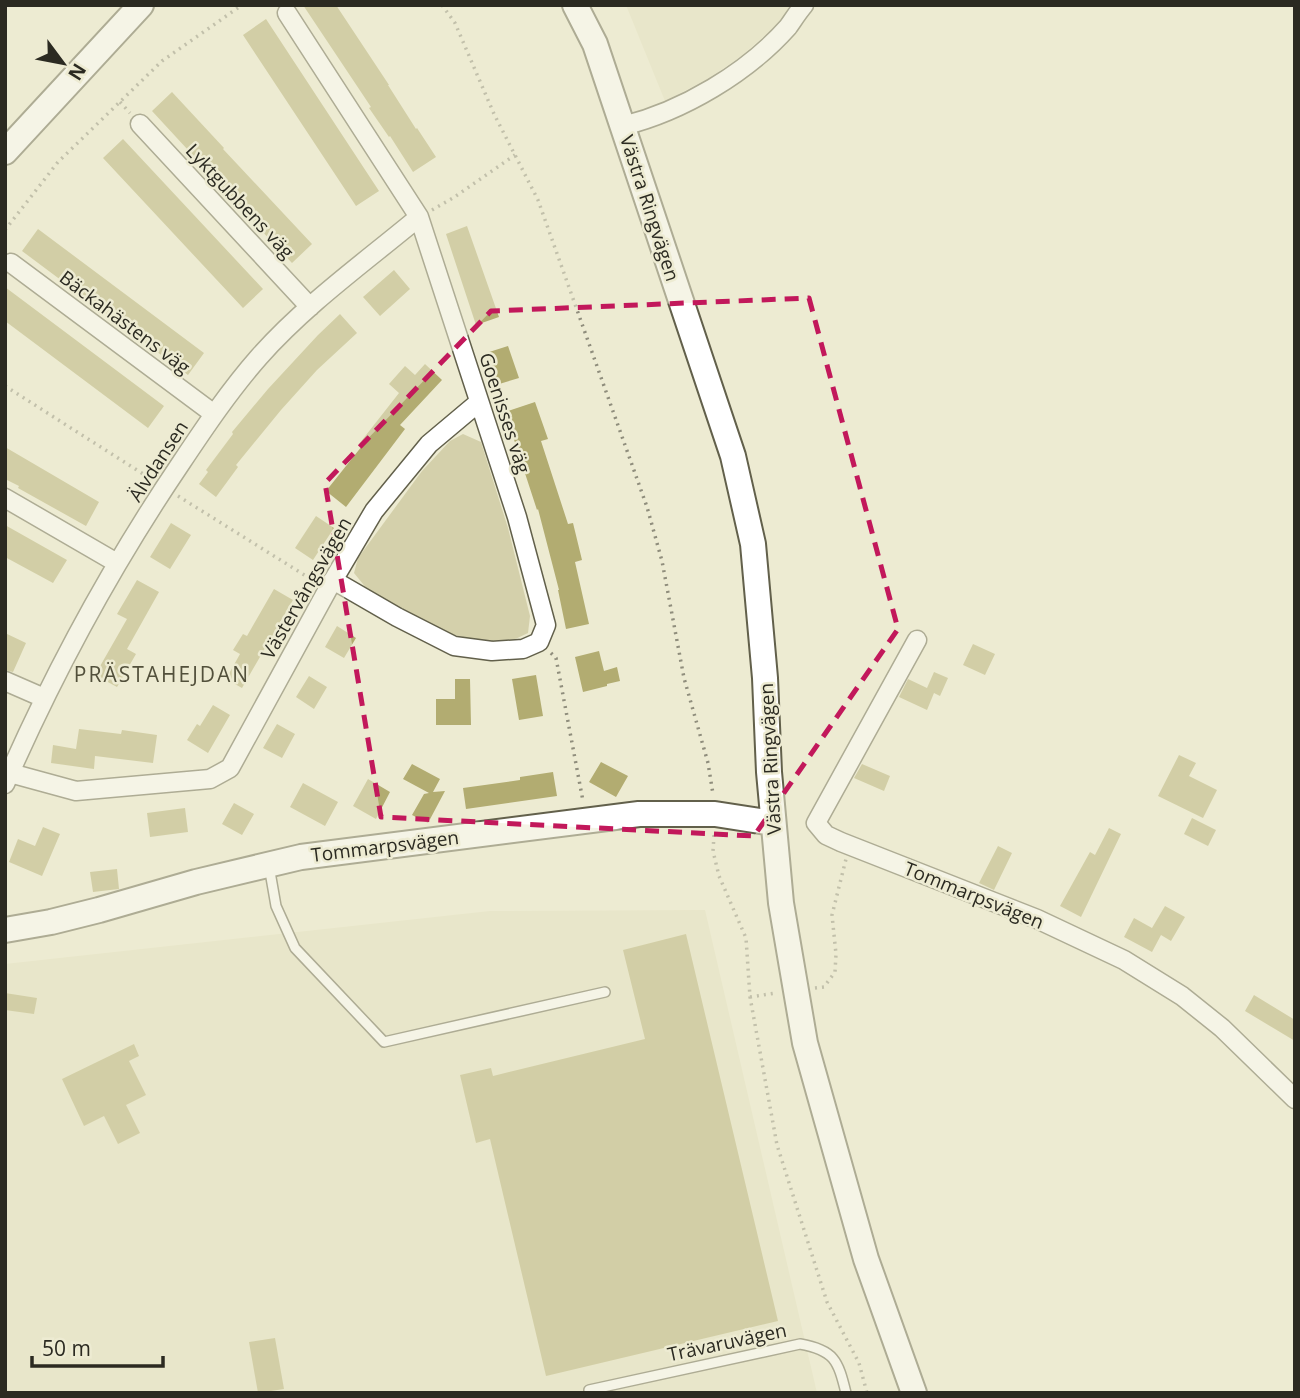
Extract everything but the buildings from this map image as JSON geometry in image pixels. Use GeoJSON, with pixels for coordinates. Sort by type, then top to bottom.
{"type":"FeatureCollection","features":[{"type":"Feature","properties":{"kind":"main road"},"geometry":{"type":"LineString","coordinates":[[5,152],[141,5]]}},
{"type":"Feature","properties":{"kind":"main road","name":"Västra Ringvägen"},"geometry":{"type":"LineString","coordinates":[[575,5],[595,44],[733,456],[753,544],[781,903],[805,1043],[866,1259],[914,1393]]}},
{"type":"Feature","properties":{"kind":"main road","name":"Tommarpsvägen"},"geometry":{"type":"LineString","coordinates":[[5,930],[51,922],[196,882],[301,857],[714,806],[773,823]]}},
{"type":"Feature","properties":{"kind":"street","name":"Västra Ringvägen"},"geometry":{"type":"LineString","coordinates":[[623,126],[647,120],[677,107],[746,66],[788,27],[804,5]]}},
{"type":"Feature","properties":{"kind":"street","name":"Goenisses väg"},"geometry":{"type":"LineString","coordinates":[[287,13],[419,217],[517,517],[546,625],[539,642]]}},
{"type":"Feature","properties":{"kind":"street","name":"Lyktgubbens väg"},"geometry":{"type":"LineString","coordinates":[[140,124],[310,307]]}},
{"type":"Feature","properties":{"kind":"street","name":"Älvdansen"},"geometry":{"type":"LineString","coordinates":[[8,779],[44,698],[79,630],[164,487],[214,414],[260,356],[310,307],[419,217]]}},
{"type":"Feature","properties":{"kind":"street","name":"Bäckahästens väg"},"geometry":{"type":"LineString","coordinates":[[11,263],[214,414]]}},
{"type":"Feature","properties":{"kind":"street","name":"Västervångsvägen"},"geometry":{"type":"LineString","coordinates":[[8,779],[76,791],[210,779],[230,768],[374,511],[429,444],[479,402]]}},
{"type":"Feature","properties":{"kind":"street"},"geometry":{"type":"LineString","coordinates":[[5,498],[117,563]]}},
{"type":"Feature","properties":{"kind":"street"},"geometry":{"type":"LineString","coordinates":[[333,580],[454,646],[492,651],[523,649],[539,642]]}},
{"type":"Feature","properties":{"kind":"street","name":"Tommarpsvägen"},"geometry":{"type":"LineString","coordinates":[[917,640],[816,823],[826,835],[850,846],[1026,915],[1124,960],[1182,996],[1222,1028],[1295,1099]]}},
{"type":"Feature","properties":{"kind":"street"},"geometry":{"type":"LineString","coordinates":[[5,681],[44,698]]}},
{"type":"Feature","properties":{"kind":"lane"},"geometry":{"type":"LineString","coordinates":[[269,864],[276,906],[295,948],[384,1042],[605,992]]}},
{"type":"Feature","properties":{"kind":"lane","name":"Trävaruvägen"},"geometry":{"type":"LineString","coordinates":[[589,1390],[800,1344],[820,1348],[835,1360],[845,1393]]}},
{"type":"Feature","properties":{"kind":"path"},"geometry":{"type":"LineString","coordinates":[[5,230],[58,162],[162,61],[242,5]]}},
{"type":"Feature","properties":{"kind":"path"},"geometry":{"type":"LineString","coordinates":[[442,5],[455,23],[494,114],[538,200],[647,507],[662,561],[684,678],[708,764],[714,806],[713,851],[719,876],[746,938],[750,997],[777,1146],[827,1302],[859,1363],[867,1393]]}},
{"type":"Feature","properties":{"kind":"path"},"geometry":{"type":"LineString","coordinates":[[419,217],[453,198],[515,156]]}},
{"type":"Feature","properties":{"kind":"path"},"geometry":{"type":"LineString","coordinates":[[539,642],[556,658],[586,820]]}},
{"type":"Feature","properties":{"kind":"path"},"geometry":{"type":"LineString","coordinates":[[750,997],[824,986],[835,972],[832,915],[850,846]]}},
{"type":"Feature","properties":{"kind":"highlighted area"},"geometry":{"type":"Polygon","coordinates":[[[809,298],[898,629],[754,836],[381,817],[325,483],[491,311],[809,298]]]}},
{"type":"Feature","properties":{"kind":"shaded area"},"geometry":{"type":"Polygon","coordinates":[[[626,5],[793,5],[779,23],[740,57],[709,78],[665,101],[626,5]]]}},
{"type":"Feature","properties":{"kind":"shaded area"},"geometry":{"type":"Polygon","coordinates":[[[463,434],[481,442],[508,528],[530,616],[528,633],[509,642],[479,641],[447,633],[367,589],[354,573],[358,558],[422,471],[450,441],[463,434]]]}},
{"type":"Feature","properties":{"kind":"shaded area"},"geometry":{"type":"Polygon","coordinates":[[[705,910],[817,1393],[5,1393],[5,964],[490,911],[705,910]]]}},
{"type":"Feature","properties":{"kind":"district","name":"PRÄSTAHEJDAN"},"geometry":{"type":"Point","coordinates":[162,675]}}]}
